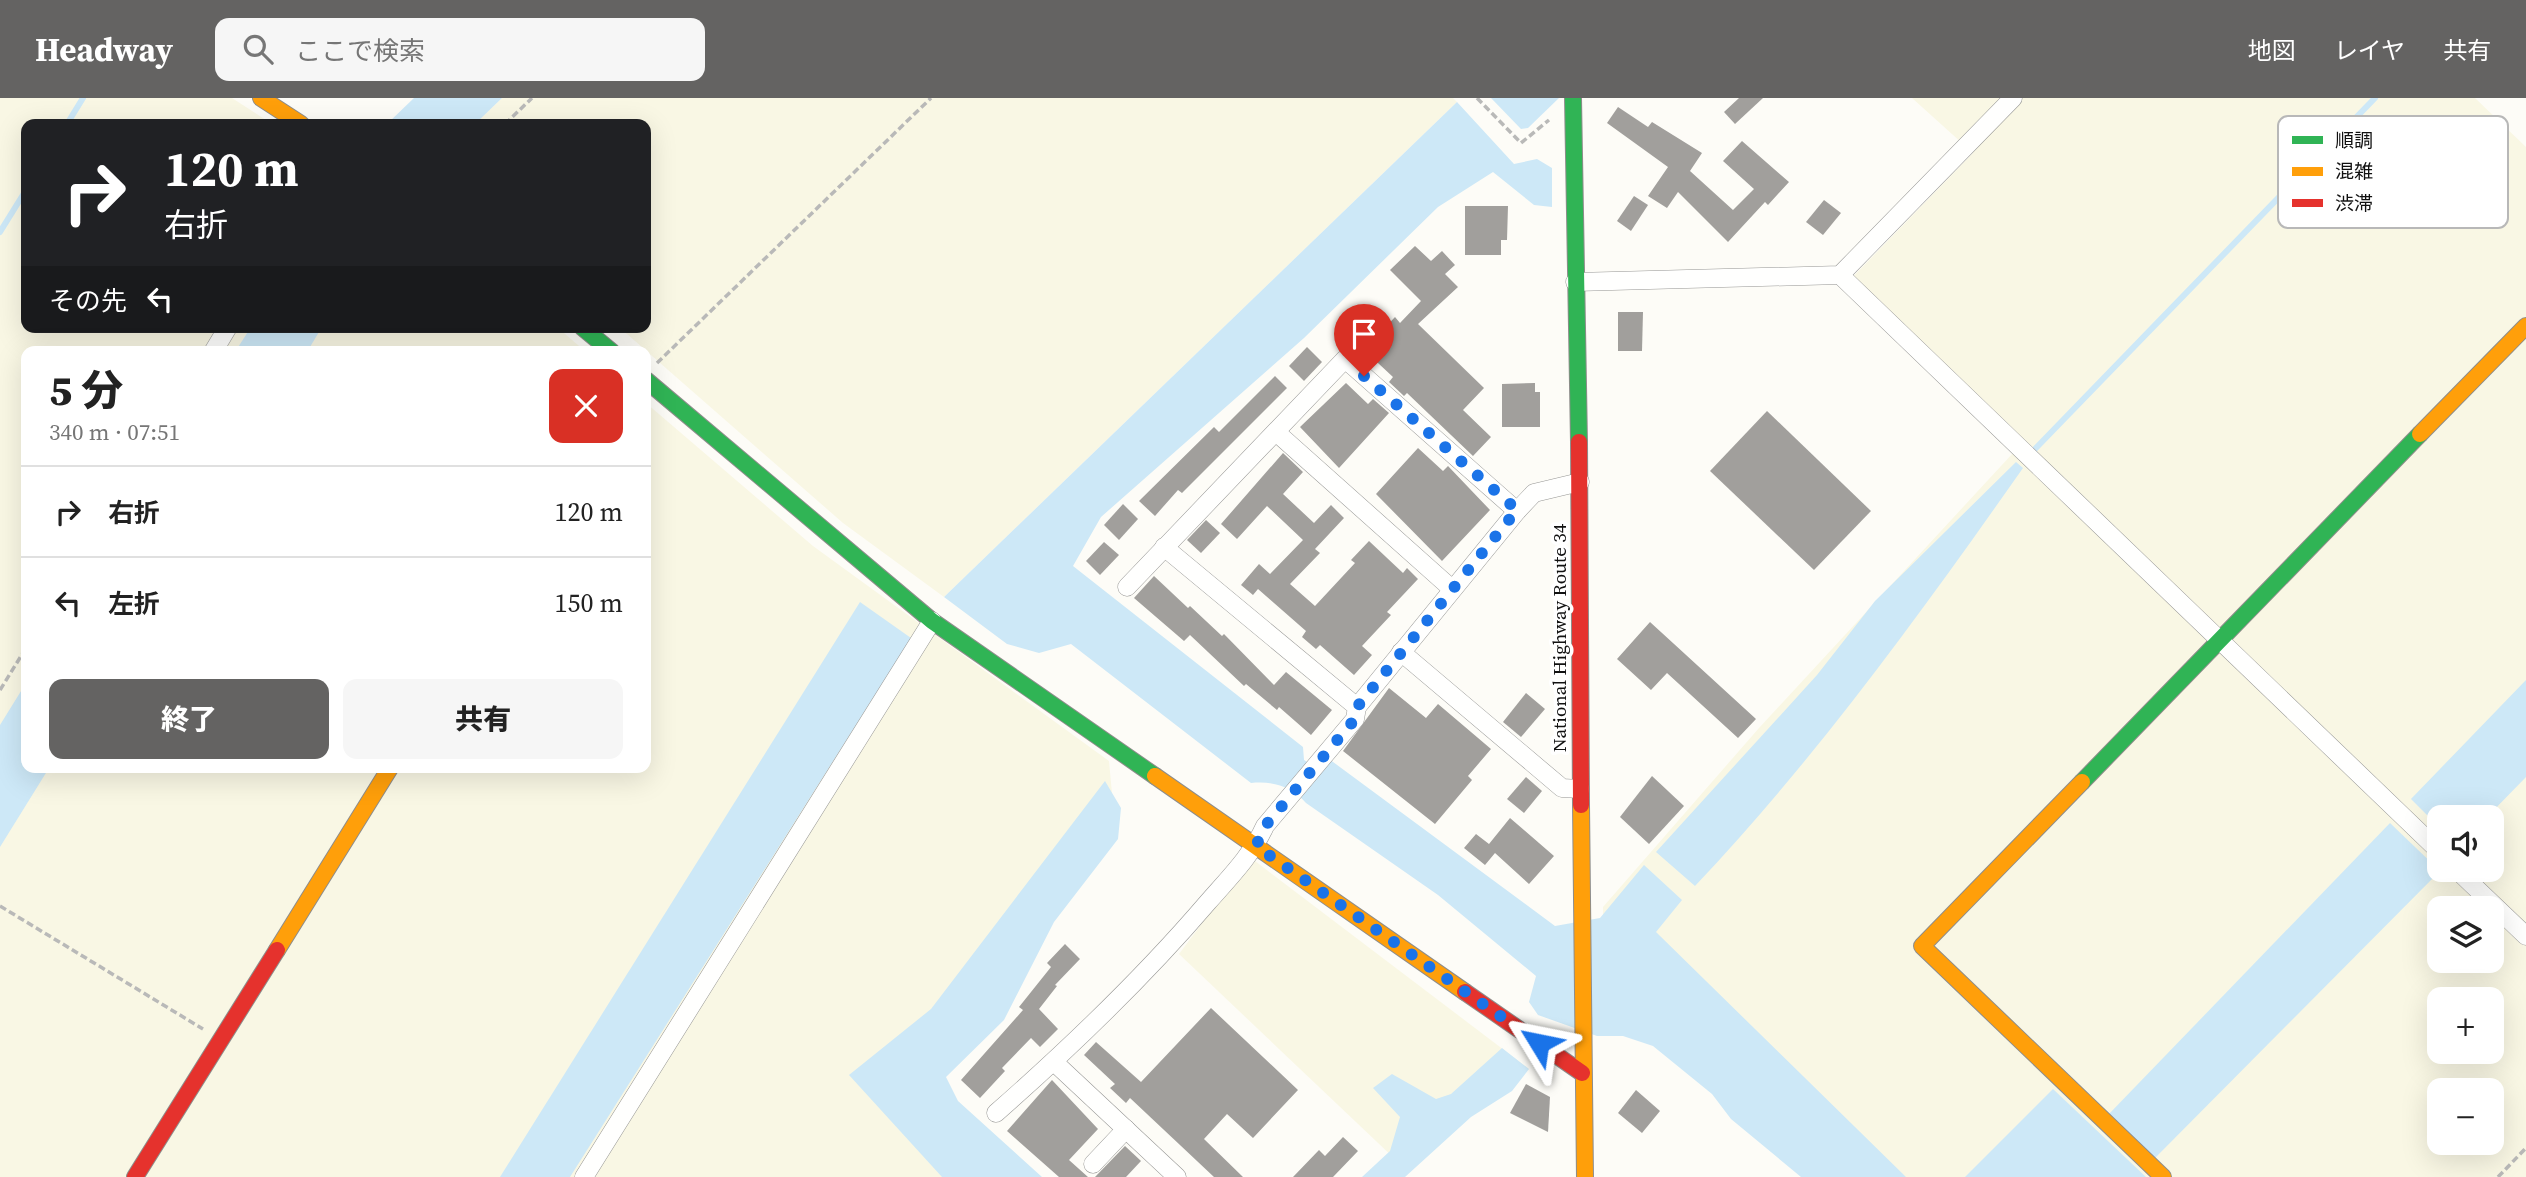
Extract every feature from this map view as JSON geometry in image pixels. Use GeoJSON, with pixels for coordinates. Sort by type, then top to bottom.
{"type":"FeatureCollection","features":[{"type":"Feature","properties":{"kind":"main road"},"geometry":{"type":"LineString","coordinates":[[261,98],[293,119]]}},
{"type":"Feature","properties":{"kind":"main road","name":"National Highway Route 34"},"geometry":{"type":"LineString","coordinates":[[1573,99],[1580,482],[1581,1034],[1585,1177]]}},
{"type":"Feature","properties":{"kind":"main road"},"geometry":{"type":"LineString","coordinates":[[2163,1177],[1922,946],[2526,326]]}},
{"type":"Feature","properties":{"kind":"main road"},"geometry":{"type":"LineString","coordinates":[[589,333],[605,346]]}},
{"type":"Feature","properties":{"kind":"main road"},"geometry":{"type":"LineString","coordinates":[[651,384],[932,621],[1582,1073]]}},
{"type":"Feature","properties":{"kind":"main road"},"geometry":{"type":"LineString","coordinates":[[135,1177],[387,773]]}},
{"type":"Feature","properties":{"kind":"street"},"geometry":{"type":"LineString","coordinates":[[1575,282],[1840,275],[2013,98]]}},
{"type":"Feature","properties":{"kind":"street"},"geometry":{"type":"LineString","coordinates":[[1840,275],[2427,840]]}},
{"type":"Feature","properties":{"kind":"street"},"geometry":{"type":"LineString","coordinates":[[1127,587],[1345,359],[1517,510]]}},
{"type":"Feature","properties":{"kind":"street"},"geometry":{"type":"LineString","coordinates":[[1276,432],[1452,589]]}},
{"type":"Feature","properties":{"kind":"street"},"geometry":{"type":"LineString","coordinates":[[996,1113],[1054,1062],[1192,921],[1256,846],[1265,826],[1355,719],[1357,707],[1517,510],[1534,493],[1580,482]]}},
{"type":"Feature","properties":{"kind":"street"},"geometry":{"type":"LineString","coordinates":[[1164,547],[1357,707]]}},
{"type":"Feature","properties":{"kind":"street"},"geometry":{"type":"LineString","coordinates":[[584,1177],[932,621]]}},
{"type":"Feature","properties":{"kind":"street"},"geometry":{"type":"LineString","coordinates":[[1401,652],[1562,788],[1580,789]]}},
{"type":"Feature","properties":{"kind":"street"},"geometry":{"type":"LineString","coordinates":[[2470,882],[2526,936]]}},
{"type":"Feature","properties":{"kind":"street"},"geometry":{"type":"LineString","coordinates":[[1054,1062],[1177,1177]]}},
{"type":"Feature","properties":{"kind":"street"},"geometry":{"type":"LineString","coordinates":[[1093,1164],[1126,1129]]}},
{"type":"Feature","properties":{"kind":"path"},"geometry":{"type":"LineString","coordinates":[[510,119],[532,98]]}},
{"type":"Feature","properties":{"kind":"path"},"geometry":{"type":"LineString","coordinates":[[654,365],[930,98]]}},
{"type":"Feature","properties":{"kind":"path"},"geometry":{"type":"LineString","coordinates":[[1477,98],[1521,143],[1573,99]]}},
{"type":"Feature","properties":{"kind":"path"},"geometry":{"type":"LineString","coordinates":[[0,690],[21,656]]}},
{"type":"Feature","properties":{"kind":"path"},"geometry":{"type":"LineString","coordinates":[[0,906],[219,1039]]}},
{"type":"Feature","properties":{"kind":"path"},"geometry":{"type":"LineString","coordinates":[[2498,1177],[2526,1148]]}},
{"type":"Feature","properties":{"kind":"shaded area"},"geometry":{"type":"Polygon","coordinates":[[[0,98],[232,98],[264,119],[21,119],[21,333],[564,333],[579,346],[21,346],[21,773],[651,773],[651,407],[813,546],[1109,761],[1115,826],[924,1082],[1021,1177],[0,1177],[0,98]]]}},
{"type":"Feature","properties":{"kind":"shaded area"},"geometry":{"type":"Polygon","coordinates":[[[502,98],[1453,98],[1457,102],[944,597],[843,523],[651,355],[651,346],[641,346],[626,333],[651,333],[651,119],[480,119],[502,98]]]}},
{"type":"Feature","properties":{"kind":"shaded area"},"geometry":{"type":"Polygon","coordinates":[[[1912,98],[2475,98],[2494,116],[2278,116],[2278,228],[2508,228],[2508,130],[2526,147],[2526,1177],[1818,1177],[1677,1052],[1605,1023],[1603,907],[1759,728],[2013,453],[1842,288],[1973,153],[1912,98]]]}},
{"type":"Feature","properties":{"kind":"shaded area"},"geometry":{"type":"Polygon","coordinates":[[[1255,861],[1529,1069],[1396,1160],[1179,954],[1221,898],[1255,861]]]}},
{"type":"Feature","properties":{"kind":"water"},"geometry":{"type":"Polygon","coordinates":[[[414,98],[502,98],[480,119],[392,119],[414,98]]]}},
{"type":"Feature","properties":{"kind":"water"},"geometry":{"type":"Polygon","coordinates":[[[1491,98],[1559,98],[1528,128],[1521,129],[1491,98]]]}},
{"type":"Feature","properties":{"kind":"water"},"geometry":{"type":"Polygon","coordinates":[[[1457,102],[1514,164],[1537,159],[1552,168],[1552,207],[1534,205],[1493,172],[1438,207],[1304,338],[1101,517],[1073,566],[1303,747],[1304,760],[1321,770],[1329,759],[1555,926],[1600,918],[1644,865],[1682,900],[1656,932],[1906,1177],[1801,1177],[1731,1119],[1712,1094],[1653,1046],[1623,1036],[1597,1036],[1538,1015],[1529,1002],[1536,976],[1438,895],[1294,792],[1275,784],[1251,783],[1071,644],[1039,653],[1007,644],[944,597],[1457,102]]]}},
{"type":"Feature","properties":{"kind":"water"},"geometry":{"type":"Polygon","coordinates":[[[247,333],[318,333],[311,346],[239,346],[247,333]]]}},
{"type":"Feature","properties":{"kind":"water"},"geometry":{"type":"Polygon","coordinates":[[[2016,462],[2023,468],[1867,683],[1783,787],[1695,886],[1656,852],[1817,675],[1875,601],[2016,462]]]}},
{"type":"Feature","properties":{"kind":"water"},"geometry":{"type":"Polygon","coordinates":[[[860,602],[911,638],[570,1177],[500,1177],[860,602]]]}},
{"type":"Feature","properties":{"kind":"water"},"geometry":{"type":"Polygon","coordinates":[[[2526,680],[2526,777],[2499,805],[2427,805],[2427,815],[2411,799],[2526,680]]]}},
{"type":"Feature","properties":{"kind":"water"},"geometry":{"type":"Polygon","coordinates":[[[21,691],[21,773],[46,773],[0,847],[0,725],[21,691]]]}},
{"type":"Feature","properties":{"kind":"water"},"geometry":{"type":"Polygon","coordinates":[[[1105,781],[1121,808],[1118,839],[1054,922],[1004,1020],[946,1077],[958,1101],[1042,1177],[942,1177],[849,1075],[931,1009],[1105,781]]]}},
{"type":"Feature","properties":{"kind":"water"},"geometry":{"type":"Polygon","coordinates":[[[2390,823],[2427,859],[2429,882],[2154,1159],[2108,1115],[2390,823]]]}},
{"type":"Feature","properties":{"kind":"water"},"geometry":{"type":"Polygon","coordinates":[[[1502,1048],[1529,1069],[1512,1091],[1471,1117],[1405,1177],[1362,1177],[1390,1151],[1400,1117],[1373,1088],[1392,1074],[1436,1099],[1451,1094],[1502,1048]]]}},
{"type":"Feature","properties":{"kind":"water"},"geometry":{"type":"Polygon","coordinates":[[[2053,1089],[2146,1177],[1965,1177],[2053,1089]]]}},
{"type":"Feature","properties":{"kind":"building"},"geometry":{"type":"Polygon","coordinates":[[[1739,98],[1763,98],[1735,124],[1724,112],[1739,98]]]}},
{"type":"Feature","properties":{"kind":"building"},"geometry":{"type":"Polygon","coordinates":[[[1618,107],[1648,127],[1652,122],[1702,153],[1690,171],[1733,210],[1754,189],[1723,161],[1742,141],[1789,182],[1768,205],[1765,202],[1728,242],[1678,192],[1667,208],[1648,196],[1668,167],[1607,123],[1618,107]]]}},
{"type":"Feature","properties":{"kind":"building"},"geometry":{"type":"Polygon","coordinates":[[[1634,196],[1648,205],[1631,231],[1617,221],[1634,196]]]}},
{"type":"Feature","properties":{"kind":"building"},"geometry":{"type":"Polygon","coordinates":[[[1824,200],[1841,213],[1823,235],[1806,222],[1824,200]]]}},
{"type":"Feature","properties":{"kind":"building"},"geometry":{"type":"Polygon","coordinates":[[[1465,206],[1508,206],[1507,240],[1501,240],[1501,255],[1465,255],[1465,206]]]}},
{"type":"Feature","properties":{"kind":"building"},"geometry":{"type":"Polygon","coordinates":[[[1415,246],[1431,261],[1442,251],[1455,265],[1445,274],[1458,287],[1418,324],[1484,388],[1463,410],[1491,437],[1473,456],[1407,393],[1404,396],[1389,382],[1393,377],[1364,350],[1395,317],[1400,323],[1421,301],[1390,270],[1415,246]]]}},
{"type":"Feature","properties":{"kind":"building"},"geometry":{"type":"Polygon","coordinates":[[[1618,312],[1643,312],[1642,351],[1618,351],[1618,312]]]}},
{"type":"Feature","properties":{"kind":"building"},"geometry":{"type":"Polygon","coordinates":[[[1307,347],[1322,362],[1304,381],[1289,366],[1307,347]]]}},
{"type":"Feature","properties":{"kind":"building"},"geometry":{"type":"Polygon","coordinates":[[[1275,376],[1287,388],[1182,493],[1178,490],[1155,516],[1139,501],[1214,427],[1219,432],[1275,376]]]}},
{"type":"Feature","properties":{"kind":"building"},"geometry":{"type":"Polygon","coordinates":[[[1346,383],[1368,404],[1373,399],[1389,413],[1339,468],[1300,427],[1346,383]]]}},
{"type":"Feature","properties":{"kind":"building"},"geometry":{"type":"Polygon","coordinates":[[[1535,383],[1535,392],[1540,392],[1540,427],[1502,427],[1502,384],[1535,383]]]}},
{"type":"Feature","properties":{"kind":"building"},"geometry":{"type":"Polygon","coordinates":[[[1767,411],[1871,511],[1814,570],[1710,471],[1767,411]]]}},
{"type":"Feature","properties":{"kind":"building"},"geometry":{"type":"Polygon","coordinates":[[[1418,448],[1443,471],[1448,466],[1490,510],[1442,561],[1376,494],[1418,448]]]}},
{"type":"Feature","properties":{"kind":"building"},"geometry":{"type":"Polygon","coordinates":[[[1283,453],[1303,472],[1283,494],[1314,523],[1331,505],[1344,518],[1315,549],[1320,553],[1290,584],[1315,606],[1355,563],[1351,560],[1369,541],[1403,573],[1407,568],[1418,579],[1387,612],[1391,615],[1362,646],[1372,655],[1354,675],[1320,645],[1316,649],[1302,637],[1306,631],[1258,589],[1253,595],[1241,585],[1259,564],[1270,574],[1303,540],[1267,506],[1237,539],[1221,524],[1283,453]]]}},
{"type":"Feature","properties":{"kind":"building"},"geometry":{"type":"Polygon","coordinates":[[[1123,504],[1138,519],[1119,540],[1104,525],[1123,504]]]}},
{"type":"Feature","properties":{"kind":"building"},"geometry":{"type":"Polygon","coordinates":[[[1206,520],[1220,533],[1201,553],[1187,540],[1206,520]]]}},
{"type":"Feature","properties":{"kind":"building"},"geometry":{"type":"Polygon","coordinates":[[[1104,542],[1119,555],[1100,575],[1086,561],[1104,542]]]}},
{"type":"Feature","properties":{"kind":"building"},"geometry":{"type":"Polygon","coordinates":[[[1154,576],[1188,608],[1190,606],[1222,636],[1224,634],[1274,685],[1286,672],[1332,710],[1311,735],[1279,707],[1277,710],[1246,684],[1244,686],[1190,635],[1184,641],[1134,598],[1154,576]]]}},
{"type":"Feature","properties":{"kind":"building"},"geometry":{"type":"Polygon","coordinates":[[[1650,622],[1756,719],[1738,738],[1667,673],[1651,690],[1617,659],[1650,622]]]}},
{"type":"Feature","properties":{"kind":"building"},"geometry":{"type":"Polygon","coordinates":[[[1389,688],[1426,718],[1438,704],[1491,749],[1468,776],[1472,780],[1435,824],[1343,751],[1389,688]]]}},
{"type":"Feature","properties":{"kind":"building"},"geometry":{"type":"Polygon","coordinates":[[[1526,693],[1545,709],[1521,737],[1503,722],[1526,693]]]}},
{"type":"Feature","properties":{"kind":"building"},"geometry":{"type":"Polygon","coordinates":[[[1652,776],[1684,806],[1649,844],[1620,817],[1652,776]]]}},
{"type":"Feature","properties":{"kind":"building"},"geometry":{"type":"Polygon","coordinates":[[[1526,777],[1542,791],[1524,813],[1507,799],[1526,777]]]}},
{"type":"Feature","properties":{"kind":"building"},"geometry":{"type":"Polygon","coordinates":[[[1510,818],[1554,856],[1529,884],[1495,853],[1485,865],[1464,848],[1476,834],[1489,844],[1510,818]]]}},
{"type":"Feature","properties":{"kind":"building"},"geometry":{"type":"Polygon","coordinates":[[[1065,944],[1080,959],[1055,985],[1057,986],[1039,1009],[1058,1029],[1040,1047],[1031,1038],[1002,1068],[1005,1071],[980,1098],[961,1080],[1023,1010],[1019,1007],[1051,967],[1047,963],[1065,944]]]}},
{"type":"Feature","properties":{"kind":"building"},"geometry":{"type":"Polygon","coordinates":[[[1211,1008],[1298,1090],[1253,1138],[1227,1114],[1204,1139],[1243,1177],[1214,1177],[1130,1098],[1126,1103],[1110,1088],[1115,1084],[1084,1055],[1096,1042],[1141,1082],[1211,1008]]]}},
{"type":"Feature","properties":{"kind":"building"},"geometry":{"type":"Polygon","coordinates":[[[1052,1080],[1098,1129],[1069,1160],[1088,1177],[1059,1177],[1007,1131],[1052,1080]]]}},
{"type":"Feature","properties":{"kind":"building"},"geometry":{"type":"Polygon","coordinates":[[[1526,1084],[1550,1097],[1548,1132],[1510,1113],[1526,1084]]]}},
{"type":"Feature","properties":{"kind":"building"},"geometry":{"type":"Polygon","coordinates":[[[1636,1090],[1660,1111],[1642,1133],[1618,1113],[1636,1090]]]}},
{"type":"Feature","properties":{"kind":"building"},"geometry":{"type":"Polygon","coordinates":[[[1343,1137],[1358,1151],[1333,1177],[1293,1177],[1319,1150],[1325,1156],[1343,1137]]]}},
{"type":"Feature","properties":{"kind":"building"},"geometry":{"type":"Polygon","coordinates":[[[1125,1146],[1141,1161],[1126,1177],[1095,1177],[1125,1146]]]}},
{"type":"Feature","properties":{"kind":"waterway"},"geometry":{"type":"LineString","coordinates":[[70,119],[83,98]]}},
{"type":"Feature","properties":{"kind":"waterway"},"geometry":{"type":"LineString","coordinates":[[2358,116],[2375,98]]}},
{"type":"Feature","properties":{"kind":"waterway"},"geometry":{"type":"LineString","coordinates":[[0,232],[21,198]]}},
{"type":"Feature","properties":{"kind":"waterway"},"geometry":{"type":"LineString","coordinates":[[2035,449],[2278,198]]}},
{"type":"Feature","properties":{"kind":"traffic: fast"},"geometry":{"type":"LineString","coordinates":[[1573,98],[1579,442]]}},
{"type":"Feature","properties":{"kind":"traffic: fast"},"geometry":{"type":"LineString","coordinates":[[589,333],[605,346]]}},
{"type":"Feature","properties":{"kind":"traffic: fast"},"geometry":{"type":"LineString","coordinates":[[651,384],[932,621],[1155,776]]}},
{"type":"Feature","properties":{"kind":"traffic: fast"},"geometry":{"type":"LineString","coordinates":[[2082,782],[2420,434]]}},
{"type":"Feature","properties":{"kind":"traffic: slow"},"geometry":{"type":"LineString","coordinates":[[261,98],[293,119]]}},
{"type":"Feature","properties":{"kind":"traffic: slow"},"geometry":{"type":"LineString","coordinates":[[2420,434],[2526,326]]}},
{"type":"Feature","properties":{"kind":"traffic: slow"},"geometry":{"type":"LineString","coordinates":[[277,950],[387,773]]}},
{"type":"Feature","properties":{"kind":"traffic: slow"},"geometry":{"type":"LineString","coordinates":[[1155,776],[1465,992]]}},
{"type":"Feature","properties":{"kind":"traffic: slow"},"geometry":{"type":"LineString","coordinates":[[2082,782],[1922,946],[2163,1177]]}},
{"type":"Feature","properties":{"kind":"traffic: slow"},"geometry":{"type":"LineString","coordinates":[[1581,805],[1585,1177]]}},
{"type":"Feature","properties":{"kind":"traffic: jam"},"geometry":{"type":"LineString","coordinates":[[1579,442],[1581,805]]}},
{"type":"Feature","properties":{"kind":"traffic: jam"},"geometry":{"type":"LineString","coordinates":[[135,1177],[277,950]]}},
{"type":"Feature","properties":{"kind":"traffic: jam"},"geometry":{"type":"LineString","coordinates":[[1465,992],[1582,1073]]}},
{"type":"Feature","properties":{"kind":"route"},"geometry":{"type":"LineString","coordinates":[[1364,376],[1517,510],[1357,707],[1355,719],[1265,826],[1256,846],[1539,1043]]}}]}
